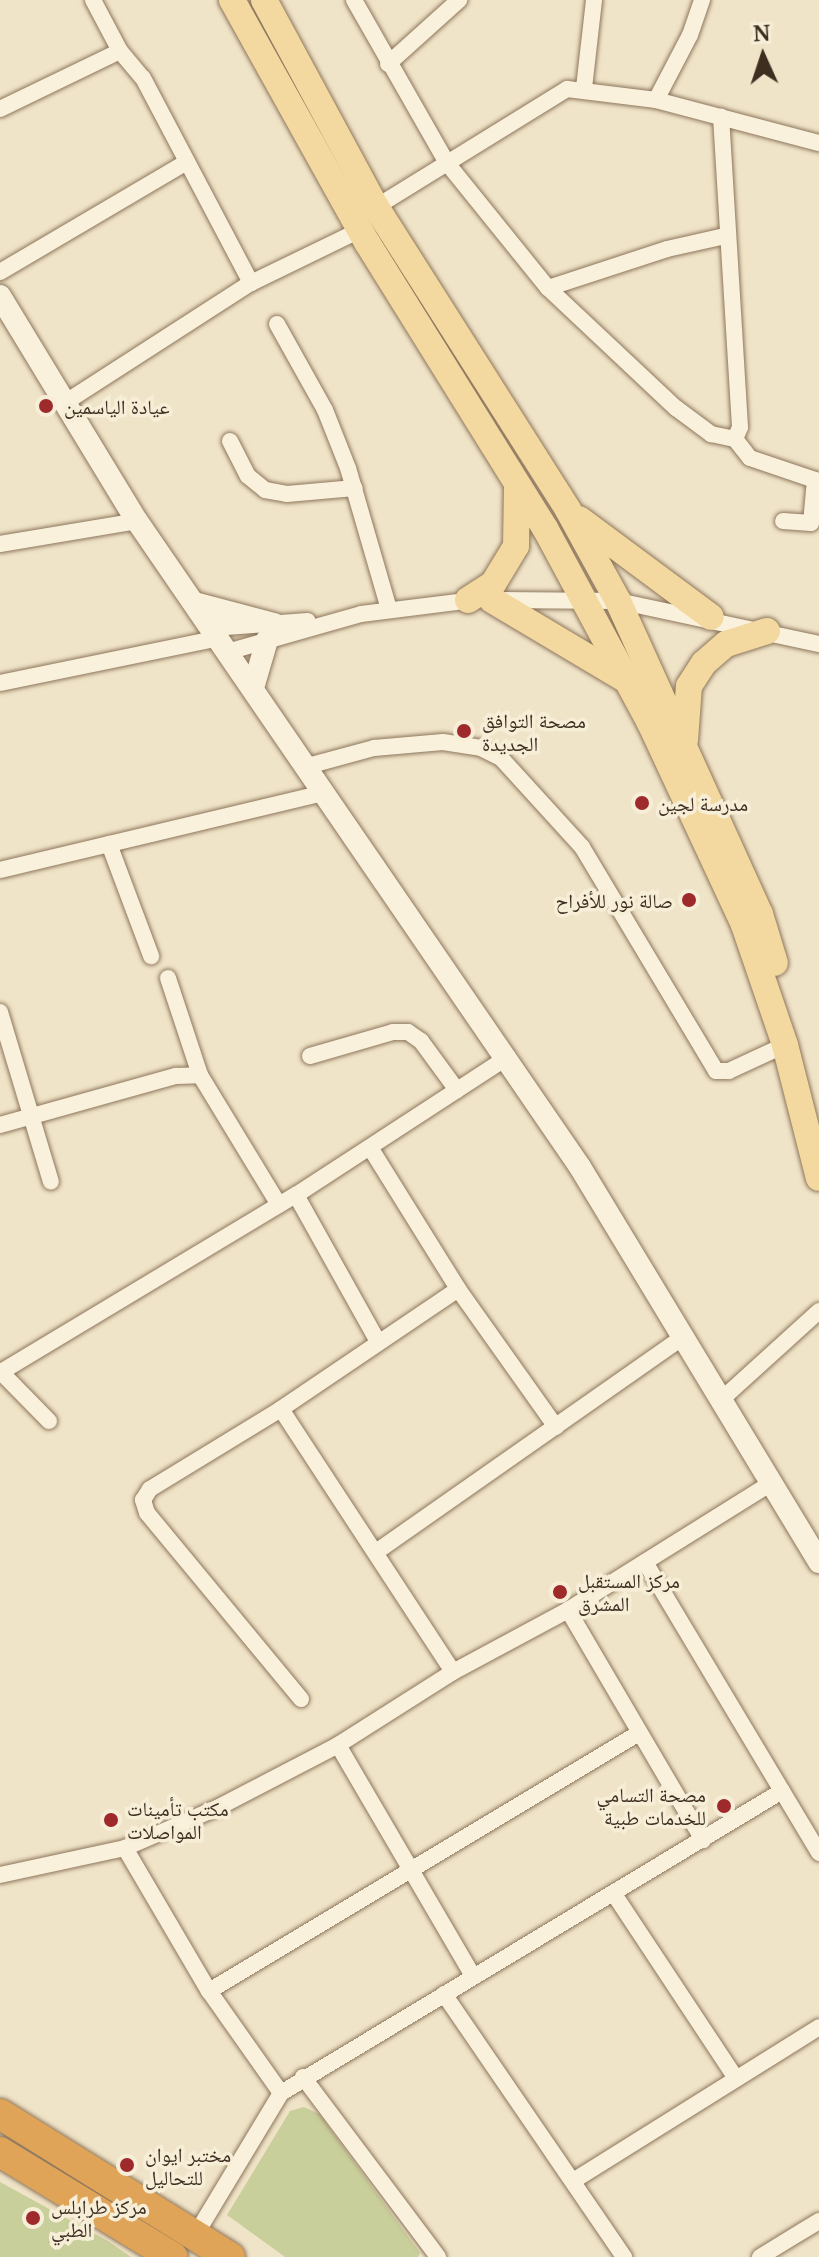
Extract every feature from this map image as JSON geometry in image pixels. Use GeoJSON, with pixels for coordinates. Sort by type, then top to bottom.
{"type":"FeatureCollection","features":[{"type":"Feature","properties":{"kind":"highway"},"geometry":{"type":"LineString","coordinates":[[0,2114],[230,2257]]}},
{"type":"Feature","properties":{"kind":"highway"},"geometry":{"type":"LineString","coordinates":[[0,2152],[173,2257]]}},
{"type":"Feature","properties":{"kind":"main road"},"geometry":{"type":"LineString","coordinates":[[232,0],[360,230],[585,600],[627,681],[734,902],[785,1045],[819,1178]]}},
{"type":"Feature","properties":{"kind":"main road"},"geometry":{"type":"LineString","coordinates":[[264,0],[376,207],[568,510],[618,601],[760,914],[819,1117]]}},
{"type":"Feature","properties":{"kind":"main road"},"geometry":{"type":"LineString","coordinates":[[517,486],[516,546],[480,600],[627,681]]}},
{"type":"Feature","properties":{"kind":"main road"},"geometry":{"type":"LineString","coordinates":[[568,510],[711,617]]}},
{"type":"Feature","properties":{"kind":"main road"},"geometry":{"type":"LineString","coordinates":[[685,744],[689,686],[704,663],[726,644],[767,631]]}},
{"type":"Feature","properties":{"kind":"street"},"geometry":{"type":"LineString","coordinates":[[93,0],[120,51],[143,78],[251,283]]}},
{"type":"Feature","properties":{"kind":"street"},"geometry":{"type":"LineString","coordinates":[[354,0],[447,163],[548,288],[676,408],[711,434],[735,439],[750,458],[815,480],[811,523],[783,521]]}},
{"type":"Feature","properties":{"kind":"street"},"geometry":{"type":"LineString","coordinates":[[388,64],[459,0]]}},
{"type":"Feature","properties":{"kind":"street"},"geometry":{"type":"LineString","coordinates":[[584,88],[594,0]]}},
{"type":"Feature","properties":{"kind":"street"},"geometry":{"type":"LineString","coordinates":[[656,100],[690,35],[702,0]]}},
{"type":"Feature","properties":{"kind":"street"},"geometry":{"type":"LineString","coordinates":[[0,109],[120,51]]}},
{"type":"Feature","properties":{"kind":"street"},"geometry":{"type":"LineString","coordinates":[[376,207],[549,97],[584,88],[656,100],[819,143]]}},
{"type":"Feature","properties":{"kind":"street"},"geometry":{"type":"LineString","coordinates":[[721,117],[725,236],[740,427],[735,439]]}},
{"type":"Feature","properties":{"kind":"street"},"geometry":{"type":"LineString","coordinates":[[0,272],[187,162]]}},
{"type":"Feature","properties":{"kind":"street"},"geometry":{"type":"LineString","coordinates":[[66,402],[251,283],[360,230]]}},
{"type":"Feature","properties":{"kind":"street"},"geometry":{"type":"LineString","coordinates":[[548,288],[667,249],[725,236]]}},
{"type":"Feature","properties":{"kind":"street"},"geometry":{"type":"LineString","coordinates":[[0,296],[137,521],[191,602],[508,1057],[685,1336],[819,1562]]}},
{"type":"Feature","properties":{"kind":"street"},"geometry":{"type":"LineString","coordinates":[[277,324],[325,410],[355,488],[389,609]]}},
{"type":"Feature","properties":{"kind":"street"},"geometry":{"type":"LineString","coordinates":[[230,441],[248,476],[265,490],[287,494],[355,488]]}},
{"type":"Feature","properties":{"kind":"street"},"geometry":{"type":"LineString","coordinates":[[0,544],[137,521]]}},
{"type":"Feature","properties":{"kind":"street"},"geometry":{"type":"LineString","coordinates":[[0,683],[389,609],[480,600],[618,601],[711,617],[819,644]]}},
{"type":"Feature","properties":{"kind":"street"},"geometry":{"type":"LineString","coordinates":[[191,602],[270,632]]}},
{"type":"Feature","properties":{"kind":"street"},"geometry":{"type":"LineString","coordinates":[[219,639],[270,632]]}},
{"type":"Feature","properties":{"kind":"street"},"geometry":{"type":"LineString","coordinates":[[253,688],[270,632]]}},
{"type":"Feature","properties":{"kind":"street"},"geometry":{"type":"LineString","coordinates":[[304,767],[374,748],[443,742],[481,748],[501,758],[582,847],[716,1071],[729,1071],[785,1045]]}},
{"type":"Feature","properties":{"kind":"street"},"geometry":{"type":"LineString","coordinates":[[0,870],[322,793]]}},
{"type":"Feature","properties":{"kind":"street"},"geometry":{"type":"LineString","coordinates":[[109,844],[151,956]]}},
{"type":"Feature","properties":{"kind":"street"},"geometry":{"type":"LineString","coordinates":[[168,978],[200,1075],[279,1205]]}},
{"type":"Feature","properties":{"kind":"street"},"geometry":{"type":"LineString","coordinates":[[0,1012],[51,1182]]}},
{"type":"Feature","properties":{"kind":"street"},"geometry":{"type":"LineString","coordinates":[[310,1056],[393,1032],[408,1032],[421,1041],[457,1090]]}},
{"type":"Feature","properties":{"kind":"street"},"geometry":{"type":"LineString","coordinates":[[49,1421],[0,1372],[371,1149],[508,1057]]}},
{"type":"Feature","properties":{"kind":"street"},"geometry":{"type":"LineString","coordinates":[[0,1125],[176,1076],[200,1075]]}},
{"type":"Feature","properties":{"kind":"street"},"geometry":{"type":"LineString","coordinates":[[371,1149],[458,1289],[556,1427]]}},
{"type":"Feature","properties":{"kind":"street"},"geometry":{"type":"LineString","coordinates":[[296,1195],[378,1342]]}},
{"type":"Feature","properties":{"kind":"street"},"geometry":{"type":"LineString","coordinates":[[301,1699],[147,1513],[143,1500],[150,1489],[281,1409],[458,1289]]}},
{"type":"Feature","properties":{"kind":"street"},"geometry":{"type":"LineString","coordinates":[[722,1399],[819,1311]]}},
{"type":"Feature","properties":{"kind":"street"},"geometry":{"type":"LineString","coordinates":[[376,1552],[685,1336]]}},
{"type":"Feature","properties":{"kind":"street"},"geometry":{"type":"LineString","coordinates":[[281,1409],[453,1672]]}},
{"type":"Feature","properties":{"kind":"street"},"geometry":{"type":"LineString","coordinates":[[0,1875],[125,1848],[338,1745],[453,1672],[568,1610],[771,1483]]}},
{"type":"Feature","properties":{"kind":"street"},"geometry":{"type":"LineString","coordinates":[[645,1562],[819,1853]]}},
{"type":"Feature","properties":{"kind":"street"},"geometry":{"type":"LineString","coordinates":[[568,1610],[703,1840]]}},
{"type":"Feature","properties":{"kind":"street"},"geometry":{"type":"LineString","coordinates":[[209,1991],[639,1733]]}},
{"type":"Feature","properties":{"kind":"street"},"geometry":{"type":"LineString","coordinates":[[338,1745],[473,1976]]}},
{"type":"Feature","properties":{"kind":"street"},"geometry":{"type":"LineString","coordinates":[[196,2234],[281,2093],[782,1791]]}},
{"type":"Feature","properties":{"kind":"street"},"geometry":{"type":"LineString","coordinates":[[125,1848],[209,1991],[281,2093]]}},
{"type":"Feature","properties":{"kind":"street"},"geometry":{"type":"LineString","coordinates":[[614,1894],[735,2077]]}},
{"type":"Feature","properties":{"kind":"street"},"geometry":{"type":"LineString","coordinates":[[444,1994],[624,2257]]}},
{"type":"Feature","properties":{"kind":"street"},"geometry":{"type":"LineString","coordinates":[[573,2181],[819,2027]]}},
{"type":"Feature","properties":{"kind":"street"},"geometry":{"type":"LineString","coordinates":[[303,2077],[438,2257]]}},
{"type":"Feature","properties":{"kind":"street"},"geometry":{"type":"LineString","coordinates":[[760,2257],[819,2221]]}},
{"type":"Feature","properties":{"kind":"green space"},"geometry":{"type":"Polygon","coordinates":[[[304,2107],[319,2114],[420,2253],[418,2257],[285,2257],[227,2215],[290,2111],[304,2107]]]}},
{"type":"Feature","properties":{"kind":"green space","name":"مركز طرابلس الطبي"},"geometry":{"type":"Polygon","coordinates":[[[0,2182],[108,2241],[131,2257],[0,2257],[0,2182]]]}},
{"type":"Feature","properties":{"kind":"place","name":"عيادة الياسمين"},"geometry":{"type":"Point","coordinates":[46,406]}},
{"type":"Feature","properties":{"kind":"place","name":"مصحة التوافق الجديدة"},"geometry":{"type":"Point","coordinates":[464,731]}},
{"type":"Feature","properties":{"kind":"place","name":"مدرسة لجين"},"geometry":{"type":"Point","coordinates":[642,803]}},
{"type":"Feature","properties":{"kind":"place","name":"صالة نور للأفراح"},"geometry":{"type":"Point","coordinates":[689,900]}},
{"type":"Feature","properties":{"kind":"place","name":"مركز المستقبل المشرق"},"geometry":{"type":"Point","coordinates":[560,1592]}},
{"type":"Feature","properties":{"kind":"place","name":"مصحة التسامي للخدمات طبية"},"geometry":{"type":"Point","coordinates":[724,1806]}},
{"type":"Feature","properties":{"kind":"place","name":"مكتب تأمينات المواصلات"},"geometry":{"type":"Point","coordinates":[111,1820]}},
{"type":"Feature","properties":{"kind":"place","name":"مختبر ايوان للتحاليل"},"geometry":{"type":"Point","coordinates":[127,2165]}},
{"type":"Feature","properties":{"kind":"place","name":"مركز طرابلس الطبي"},"geometry":{"type":"Point","coordinates":[33,2218]}}]}
